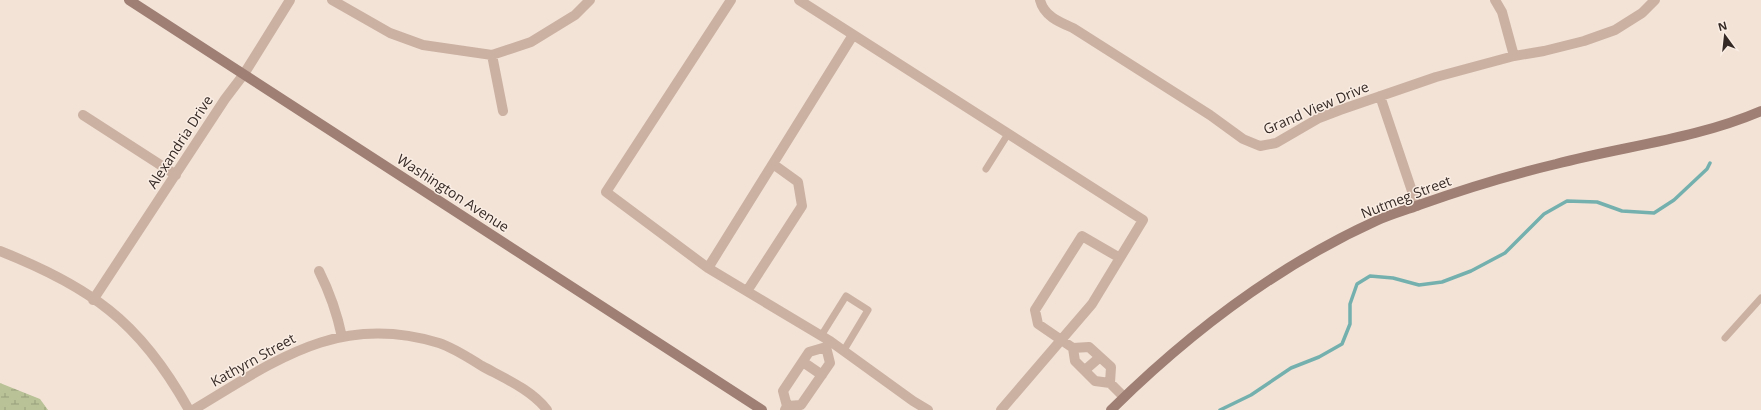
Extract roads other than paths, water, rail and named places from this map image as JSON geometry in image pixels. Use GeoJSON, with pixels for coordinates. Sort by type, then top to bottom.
{"type":"FeatureCollection","features":[{"type":"Feature","properties":{"kind":"main road","name":"Washington Avenue"},"geometry":{"type":"LineString","coordinates":[[128,0],[762,410]]}},
{"type":"Feature","properties":{"kind":"main road","name":"Nutmeg Street"},"geometry":{"type":"LineString","coordinates":[[1111,410],[1144,378],[1205,327],[1271,280],[1328,244],[1379,219],[1448,194],[1556,163],[1689,135],[1744,118],[1761,111]]}},
{"type":"Feature","properties":{"kind":"street","name":"Alexandria Drive"},"geometry":{"type":"LineString","coordinates":[[94,300],[225,98],[244,74],[290,0]]}},
{"type":"Feature","properties":{"kind":"street"},"geometry":{"type":"LineString","coordinates":[[332,0],[390,33],[423,45],[492,55],[531,42],[576,15],[590,0]]}},
{"type":"Feature","properties":{"kind":"street"},"geometry":{"type":"LineString","coordinates":[[731,0],[606,192],[708,268],[821,336],[828,344],[844,350],[913,401],[928,410]]}},
{"type":"Feature","properties":{"kind":"street"},"geometry":{"type":"LineString","coordinates":[[799,0],[1144,220],[1092,304],[1062,341],[1001,410]]}},
{"type":"Feature","properties":{"kind":"street","name":"Grand View Drive"},"geometry":{"type":"LineString","coordinates":[[1040,0],[1042,8],[1053,18],[1074,28],[1210,115],[1243,139],[1260,146],[1276,143],[1319,118],[1436,77],[1514,56],[1544,51],[1584,41],[1615,30],[1642,13],[1655,0]]}},
{"type":"Feature","properties":{"kind":"street"},"geometry":{"type":"LineString","coordinates":[[1495,0],[1502,12],[1514,56]]}},
{"type":"Feature","properties":{"kind":"street"},"geometry":{"type":"LineString","coordinates":[[708,268],[853,35]]}},
{"type":"Feature","properties":{"kind":"street"},"geometry":{"type":"LineString","coordinates":[[492,55],[503,111]]}},
{"type":"Feature","properties":{"kind":"street"},"geometry":{"type":"LineString","coordinates":[[1380,96],[1418,206]]}},
{"type":"Feature","properties":{"kind":"street"},"geometry":{"type":"LineString","coordinates":[[83,114],[176,175]]}},
{"type":"Feature","properties":{"kind":"street"},"geometry":{"type":"LineString","coordinates":[[747,291],[802,206],[798,182],[773,164]]}},
{"type":"Feature","properties":{"kind":"street"},"geometry":{"type":"LineString","coordinates":[[1110,383],[1111,367],[1100,356],[1089,347],[1073,348],[1062,341],[1038,324],[1035,310],[1082,236],[1120,258]]}},
{"type":"Feature","properties":{"kind":"street"},"geometry":{"type":"LineString","coordinates":[[0,251],[38,266],[110,310],[156,359],[189,410]]}},
{"type":"Feature","properties":{"kind":"street"},"geometry":{"type":"LineString","coordinates":[[319,271],[332,298],[338,315],[342,337]]}},
{"type":"Feature","properties":{"kind":"street","name":"Kathyrn Street"},"geometry":{"type":"LineString","coordinates":[[193,410],[290,354],[317,342],[342,337],[379,334],[412,337],[440,344],[504,378],[540,401],[547,410]]}},
{"type":"Feature","properties":{"kind":"street"},"geometry":{"type":"LineString","coordinates":[[828,344],[830,363],[801,405],[786,408],[783,391],[809,352],[828,344]]}},
{"type":"Feature","properties":{"kind":"street"},"geometry":{"type":"LineString","coordinates":[[1073,348],[1075,361],[1095,381],[1110,383],[1124,397]]}},
{"type":"Feature","properties":{"kind":"street"},"geometry":{"type":"LineString","coordinates":[[1085,370],[1100,356]]}},
{"type":"Feature","properties":{"kind":"street"},"geometry":{"type":"LineString","coordinates":[[803,362],[822,375]]}},
{"type":"Feature","properties":{"kind":"lane"},"geometry":{"type":"LineString","coordinates":[[986,169],[1008,134]]}},
{"type":"Feature","properties":{"kind":"lane"},"geometry":{"type":"LineString","coordinates":[[821,336],[846,296],[868,310],[844,350]]}},
{"type":"Feature","properties":{"kind":"lane"},"geometry":{"type":"LineString","coordinates":[[1725,338],[1761,298]]}},
{"type":"Feature","properties":{"kind":"waterway"},"geometry":{"type":"LineString","coordinates":[[1220,410],[1251,395],[1291,368],[1319,357],[1342,344],[1350,324],[1350,304],[1357,284],[1370,276],[1393,278],[1419,285],[1442,282],[1471,271],[1505,253],[1544,214],[1567,201],[1597,202],[1622,211],[1654,213],[1674,200],[1707,169],[1710,163]]}}]}
